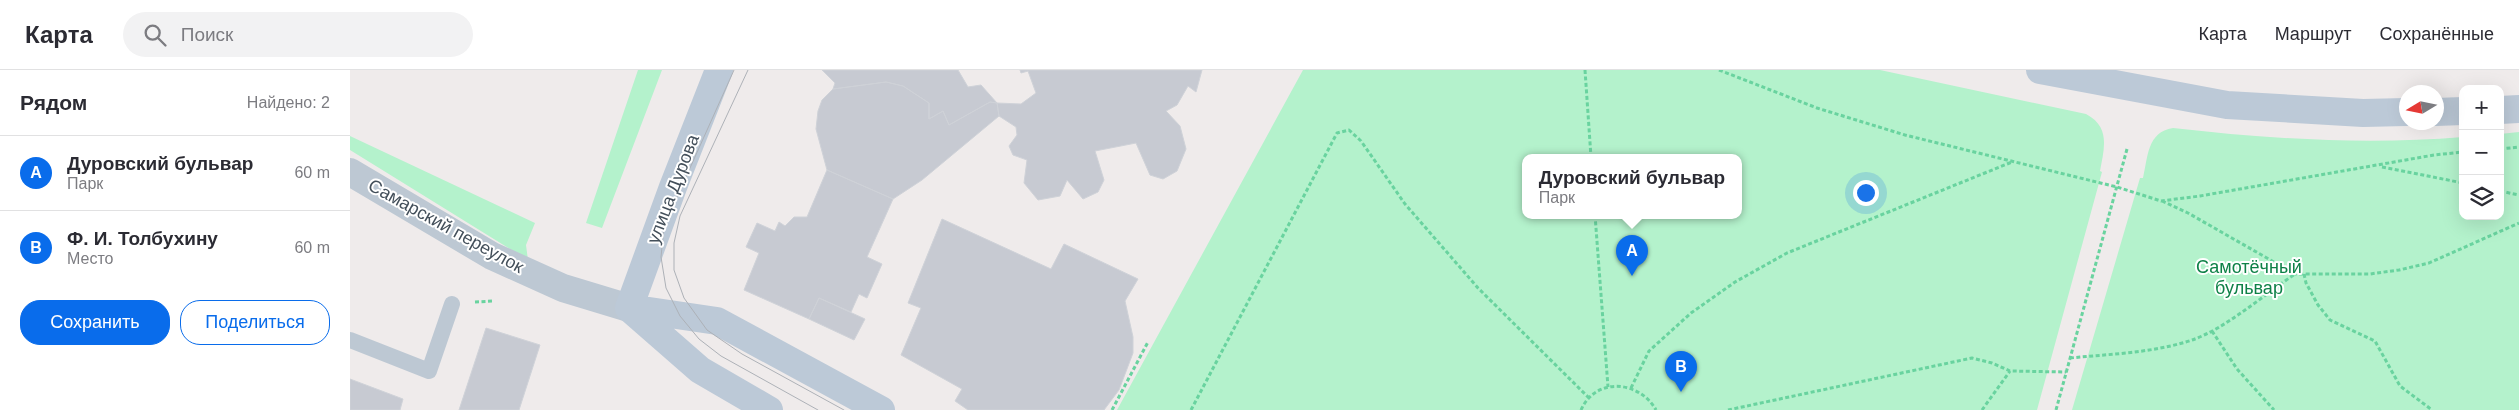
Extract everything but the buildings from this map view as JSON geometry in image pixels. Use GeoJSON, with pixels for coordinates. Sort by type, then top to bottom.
{"type":"FeatureCollection","features":[{"type":"Feature","properties":{"kind":"main road","name":"улица Дурова"},"geometry":{"type":"LineString","coordinates":[[629,308],[673,187],[719,70]]}},
{"type":"Feature","properties":{"kind":"main road"},"geometry":{"type":"LineString","coordinates":[[2040,70],[2227,105],[2353,113],[2399,112]]}},
{"type":"Feature","properties":{"kind":"main road"},"geometry":{"type":"LineString","coordinates":[[2504,110],[2519,109]]}},
{"type":"Feature","properties":{"kind":"main road"},"geometry":{"type":"LineString","coordinates":[[2444,112],[2459,111]]}},
{"type":"Feature","properties":{"kind":"main road"},"geometry":{"type":"LineString","coordinates":[[629,308],[700,370],[769,410]]}},
{"type":"Feature","properties":{"kind":"main road"},"geometry":{"type":"LineString","coordinates":[[629,308],[717,321],[881,410]]}},
{"type":"Feature","properties":{"kind":"street","name":"Самарский переулок"},"geometry":{"type":"LineString","coordinates":[[350,172],[492,256],[563,288],[629,308]]}},
{"type":"Feature","properties":{"kind":"lane"},"geometry":{"type":"LineString","coordinates":[[350,340],[429,371],[452,304]]}},
{"type":"Feature","properties":{"kind":"path"},"geometry":{"type":"LineString","coordinates":[[1585,70],[1591,154]]}},
{"type":"Feature","properties":{"kind":"path"},"geometry":{"type":"LineString","coordinates":[[1719,70],[1854,121],[2117,187],[2161,201],[2188,212],[2295,274],[2370,274],[2422,264],[2471,246],[2519,223]]}},
{"type":"Feature","properties":{"kind":"path"},"geometry":{"type":"LineString","coordinates":[[1191,410],[1337,133],[1348,130],[1361,141],[1405,204],[1478,288],[1589,398]]}},
{"type":"Feature","properties":{"kind":"path"},"geometry":{"type":"LineString","coordinates":[[2504,149],[2519,147]]}},
{"type":"Feature","properties":{"kind":"path"},"geometry":{"type":"LineString","coordinates":[[2056,410],[2127,149]]}},
{"type":"Feature","properties":{"kind":"path"},"geometry":{"type":"LineString","coordinates":[[2161,201],[2459,153]]}},
{"type":"Feature","properties":{"kind":"path"},"geometry":{"type":"LineString","coordinates":[[1631,388],[1650,351],[1691,313],[1735,282],[1787,253],[2013,162]]}},
{"type":"Feature","properties":{"kind":"path"},"geometry":{"type":"LineString","coordinates":[[2379,167],[2459,182]]}},
{"type":"Feature","properties":{"kind":"path"},"geometry":{"type":"LineString","coordinates":[[2504,191],[2519,195]]}},
{"type":"Feature","properties":{"kind":"path"},"geometry":{"type":"LineString","coordinates":[[1594,219],[1608,387]]}},
{"type":"Feature","properties":{"kind":"path"},"geometry":{"type":"LineString","coordinates":[[2070,358],[2167,347],[2192,340],[2212,331],[2295,274]]}},
{"type":"Feature","properties":{"kind":"path"},"geometry":{"type":"LineString","coordinates":[[2304,274],[2306,283],[2318,305],[2330,320],[2374,341],[2400,386],[2432,410]]}},
{"type":"Feature","properties":{"kind":"path"},"geometry":{"type":"LineString","coordinates":[[473,303],[494,301]]}},
{"type":"Feature","properties":{"kind":"path"},"geometry":{"type":"LineString","coordinates":[[2212,331],[2237,369],[2274,410]]}},
{"type":"Feature","properties":{"kind":"path"},"geometry":{"type":"LineString","coordinates":[[1112,410],[1148,342]]}},
{"type":"Feature","properties":{"kind":"path"},"geometry":{"type":"LineString","coordinates":[[1728,410],[1972,358],[1992,363],[2010,371],[2066,372]]}},
{"type":"Feature","properties":{"kind":"path"},"geometry":{"type":"LineString","coordinates":[[1982,410],[2010,371]]}},
{"type":"Feature","properties":{"kind":"path"},"geometry":{"type":"LineString","coordinates":[[1582,410],[1589,398],[1608,387],[1620,386],[1642,393],[1656,410]]}},
{"type":"Feature","properties":{"kind":"green space"},"geometry":{"type":"Polygon","coordinates":[[[638,70],[662,70],[602,228],[586,223],[638,70]]]}},
{"type":"Feature","properties":{"kind":"green space"},"geometry":{"type":"Polygon","coordinates":[[[1303,70],[1880,70],[2086,114],[2099,125],[2104,139],[2100,171],[2102,172],[2037,410],[1117,410],[1303,70]]]}},
{"type":"Feature","properties":{"kind":"green space","name":"Самотёчный бульвар"},"geometry":{"type":"Polygon","coordinates":[[[2173,128],[2281,138],[2354,141],[2459,137],[2459,220],[2504,220],[2504,134],[2519,132],[2519,410],[2072,410],[2140,178],[2143,178],[2150,147],[2153,140],[2164,130],[2173,128]]]}},
{"type":"Feature","properties":{"kind":"green space"},"geometry":{"type":"Polygon","coordinates":[[[350,136],[535,223],[526,245],[528,260],[350,150],[350,136]]]}},
{"type":"Feature","properties":{"kind":"tram line"},"geometry":{"type":"LineString","coordinates":[[734,70],[664,226],[661,257],[666,288],[680,316],[699,339],[721,356],[818,410]]}},
{"type":"Feature","properties":{"kind":"tram line"},"geometry":{"type":"LineString","coordinates":[[748,70],[680,216],[674,243],[674,270],[684,298],[707,330],[742,354],[844,410]]}},
{"type":"Feature","properties":{"kind":"place","name":"Дуровский бульвар"},"geometry":{"type":"Point","coordinates":[1632,276]}},
{"type":"Feature","properties":{"kind":"place","name":"Ф. И. Толбухину"},"geometry":{"type":"Point","coordinates":[1681,392]}}]}
